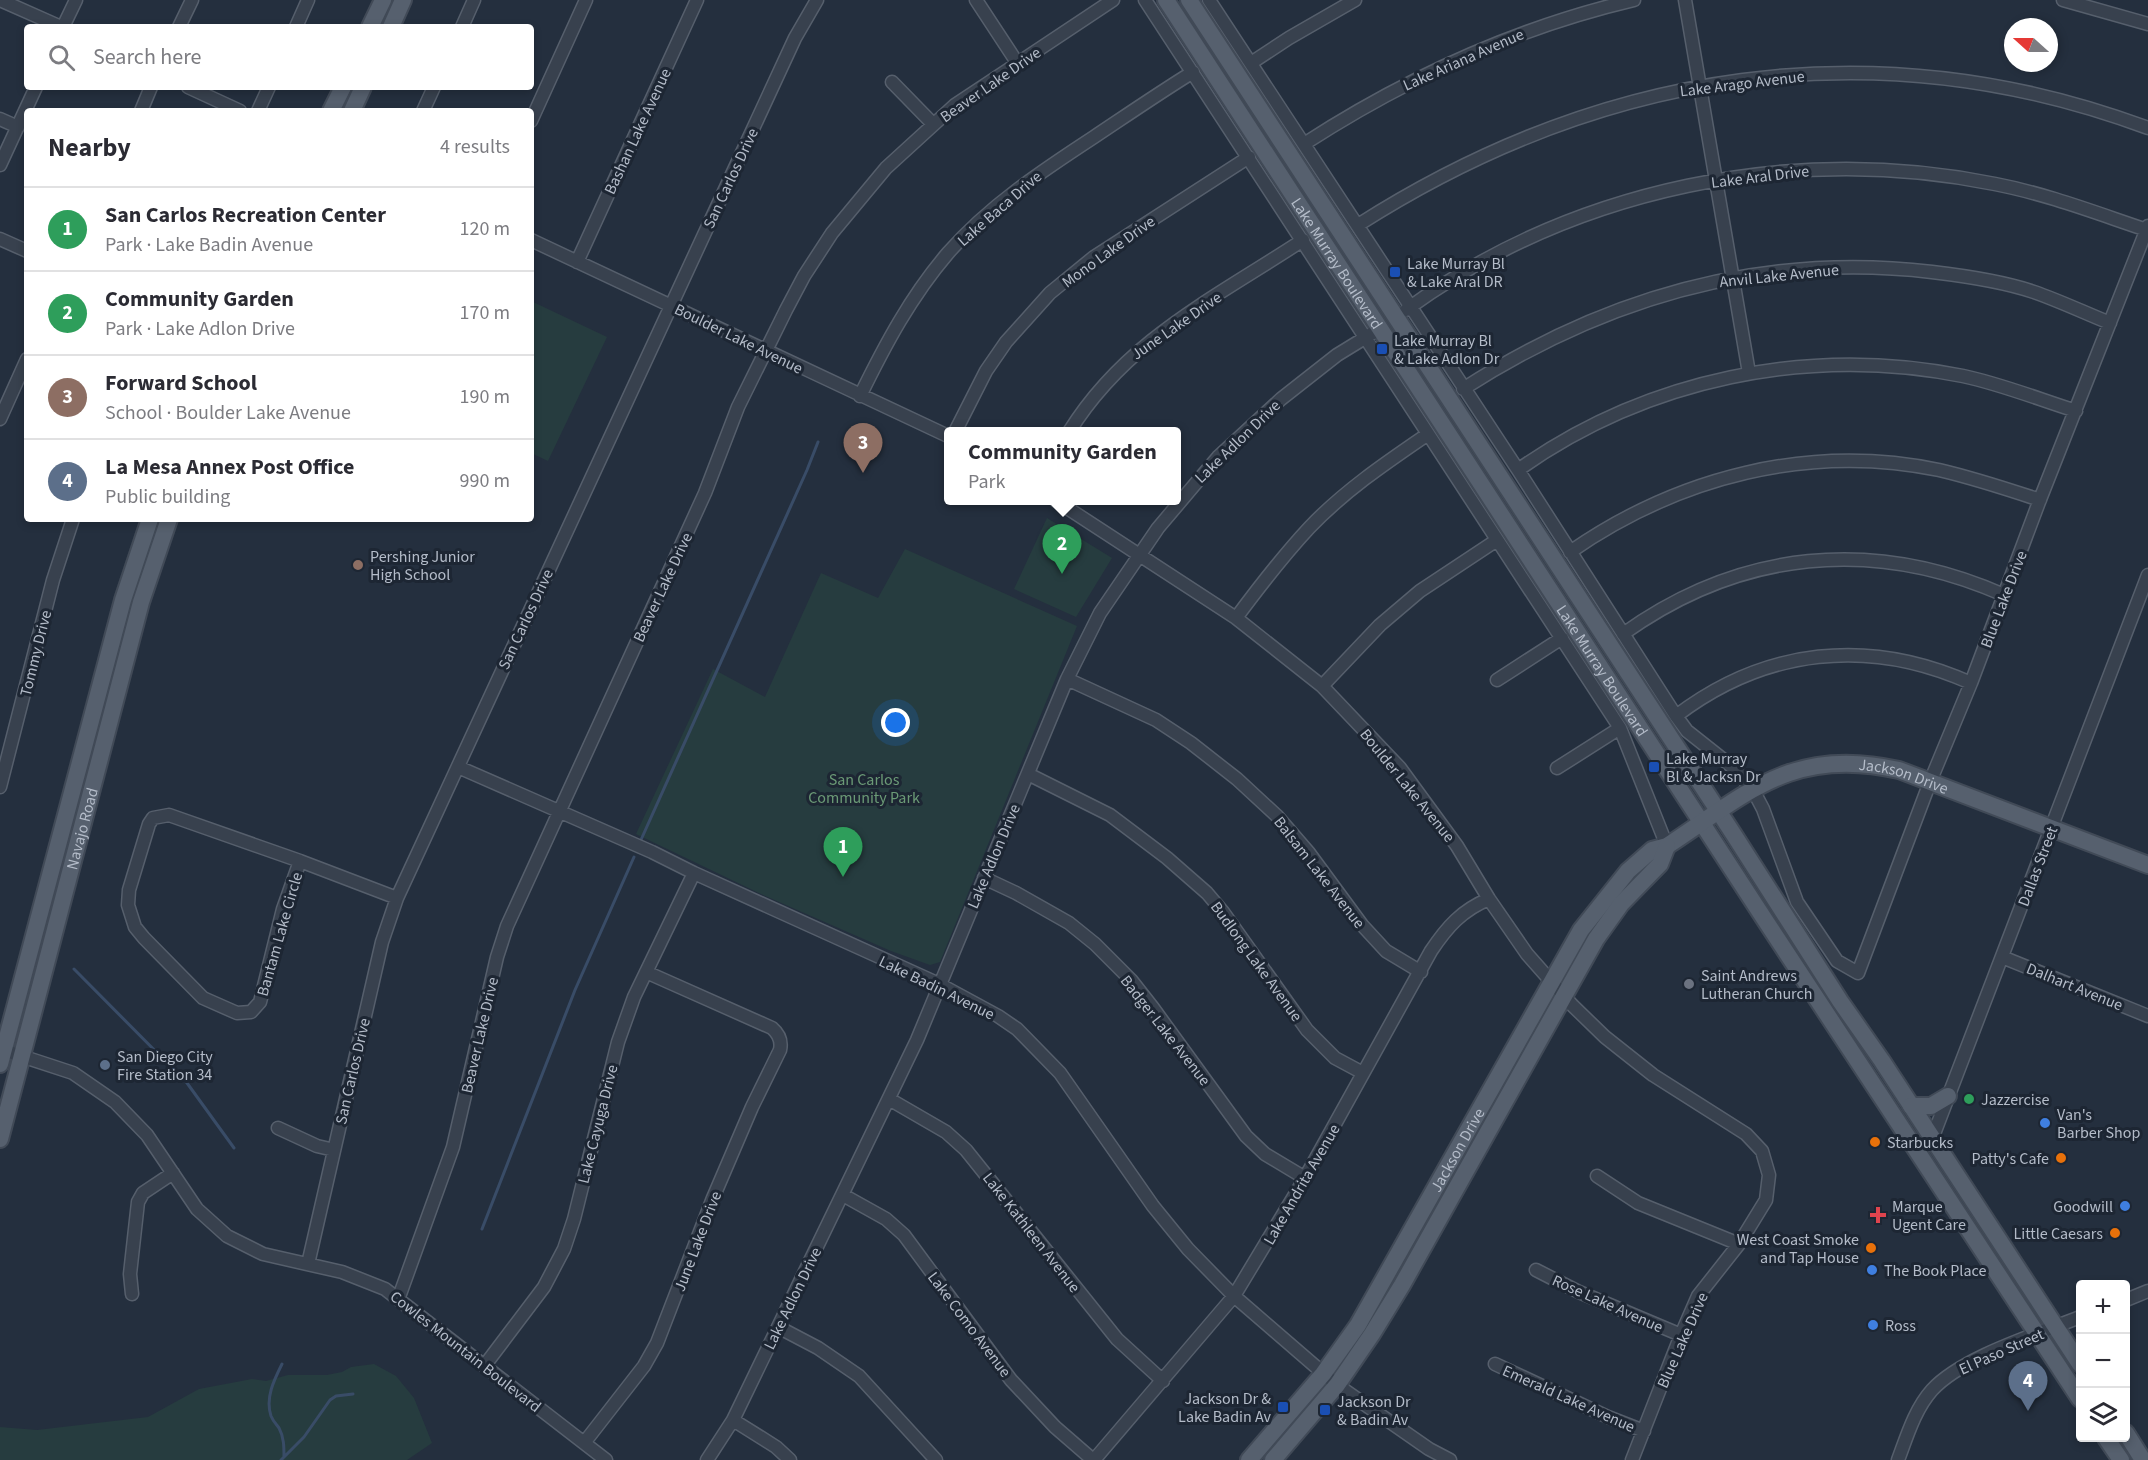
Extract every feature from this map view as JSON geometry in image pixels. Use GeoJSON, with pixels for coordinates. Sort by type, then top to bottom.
{"type":"FeatureCollection","features":[{"type":"Feature","properties":{"kind":"main road"},"geometry":{"type":"LineString","coordinates":[[371,24],[383,0]]}},
{"type":"Feature","properties":{"kind":"main road"},"geometry":{"type":"LineString","coordinates":[[392,24],[404,0]]}},
{"type":"Feature","properties":{"kind":"main road","name":"Lake Murray Boulevard"},"geometry":{"type":"LineString","coordinates":[[1167,0],[2076,1393]]}},
{"type":"Feature","properties":{"kind":"main road","name":"Lake Murray Boulevard"},"geometry":{"type":"LineString","coordinates":[[1189,0],[1840,1001],[2076,1358]]}},
{"type":"Feature","properties":{"kind":"main road"},"geometry":{"type":"LineString","coordinates":[[333,108],[342,90]]}},
{"type":"Feature","properties":{"kind":"main road"},"geometry":{"type":"LineString","coordinates":[[353,108],[362,90]]}},
{"type":"Feature","properties":{"kind":"main road"},"geometry":{"type":"LineString","coordinates":[[1366,305],[1396,317]]}},
{"type":"Feature","properties":{"kind":"main road"},"geometry":{"type":"LineString","coordinates":[[1381,328],[1412,341]]}},
{"type":"Feature","properties":{"kind":"main road","name":"Navajo Road"},"geometry":{"type":"LineString","coordinates":[[1,1055],[123,600],[149,522]]}},
{"type":"Feature","properties":{"kind":"main road","name":"Navajo Road"},"geometry":{"type":"LineString","coordinates":[[0,1138],[141,602],[168,522]]}},
{"type":"Feature","properties":{"kind":"main road","name":"Jackson Drive"},"geometry":{"type":"LineString","coordinates":[[1249,1460],[1323,1374],[1375,1298],[1581,930],[1628,871],[1652,850],[1667,846],[1753,790],[1798,769],[1839,763],[1882,766],[1930,782],[2148,866]]}},
{"type":"Feature","properties":{"kind":"main road","name":"Jackson Drive"},"geometry":{"type":"LineString","coordinates":[[1273,1460],[1336,1385],[1372,1334],[1402,1285],[1563,995],[1613,914],[1660,864],[1667,846]]}},
{"type":"Feature","properties":{"kind":"main road"},"geometry":{"type":"LineString","coordinates":[[1911,1106],[1931,1106],[1948,1096]]}},
{"type":"Feature","properties":{"kind":"main road"},"geometry":{"type":"LineString","coordinates":[[2130,1439],[2143,1460]]}},
{"type":"Feature","properties":{"kind":"main road"},"geometry":{"type":"LineString","coordinates":[[2109,1442],[2121,1460]]}},
{"type":"Feature","properties":{"kind":"street"},"geometry":{"type":"LineString","coordinates":[[0,0],[55,24]]}},
{"type":"Feature","properties":{"kind":"street"},"geometry":{"type":"LineString","coordinates":[[64,24],[76,0]]}},
{"type":"Feature","properties":{"kind":"street"},"geometry":{"type":"LineString","coordinates":[[180,24],[192,0]]}},
{"type":"Feature","properties":{"kind":"street"},"geometry":{"type":"LineString","coordinates":[[297,24],[308,0]]}},
{"type":"Feature","properties":{"kind":"street"},"geometry":{"type":"LineString","coordinates":[[463,24],[474,0]]}},
{"type":"Feature","properties":{"kind":"street"},"geometry":{"type":"LineString","coordinates":[[534,114],[586,0]]}},
{"type":"Feature","properties":{"kind":"street","name":"Bashan Lake Avenue"},"geometry":{"type":"LineString","coordinates":[[577,262],[697,0]]}},
{"type":"Feature","properties":{"kind":"street","name":"San Carlos Drive"},"geometry":{"type":"LineString","coordinates":[[308,1264],[382,942],[397,898],[795,38],[817,0]]}},
{"type":"Feature","properties":{"kind":"street"},"geometry":{"type":"LineString","coordinates":[[976,0],[1018,64]]}},
{"type":"Feature","properties":{"kind":"street","name":"Beaver Lake Drive"},"geometry":{"type":"LineString","coordinates":[[399,1297],[453,1147],[497,957],[507,926],[705,493],[738,407],[804,276],[832,233],[886,168],[933,124],[955,105],[1113,0]]}},
{"type":"Feature","properties":{"kind":"street","name":"Lake Murray Boulevard"},"geometry":{"type":"LineString","coordinates":[[1145,0],[1620,728],[1667,846]]}},
{"type":"Feature","properties":{"kind":"street"},"geometry":{"type":"LineString","coordinates":[[1209,0],[1358,225],[1463,390],[1518,470],[1676,716],[1687,731],[1735,769],[1753,790]]}},
{"type":"Feature","properties":{"kind":"street"},"geometry":{"type":"LineString","coordinates":[[1251,63],[1354,0]]}},
{"type":"Feature","properties":{"kind":"street","name":"Lake Ariana Avenue"},"geometry":{"type":"LineString","coordinates":[[1304,144],[1372,102],[1454,60],[1562,19],[1634,0]]}},
{"type":"Feature","properties":{"kind":"street"},"geometry":{"type":"LineString","coordinates":[[1685,0],[1749,373]]}},
{"type":"Feature","properties":{"kind":"street"},"geometry":{"type":"LineString","coordinates":[[2063,0],[2148,24]]}},
{"type":"Feature","properties":{"kind":"street","name":"Lake Baca Drive"},"geometry":{"type":"LineString","coordinates":[[860,396],[881,353],[914,297],[962,237],[1046,168],[1193,72]]}},
{"type":"Feature","properties":{"kind":"street","name":"Lake Arago Avenue"},"geometry":{"type":"LineString","coordinates":[[1358,225],[1425,184],[1538,132],[1634,101],[1700,87],[1766,77],[1872,73],[1932,77],[2031,93],[2095,109],[2148,128]]}},
{"type":"Feature","properties":{"kind":"street"},"geometry":{"type":"LineString","coordinates":[[892,82],[933,124]]}},
{"type":"Feature","properties":{"kind":"street"},"geometry":{"type":"LineString","coordinates":[[27,108],[35,90]]}},
{"type":"Feature","properties":{"kind":"street"},"geometry":{"type":"LineString","coordinates":[[142,108],[151,90]]}},
{"type":"Feature","properties":{"kind":"street"},"geometry":{"type":"LineString","coordinates":[[194,90],[234,108]]}},
{"type":"Feature","properties":{"kind":"street"},"geometry":{"type":"LineString","coordinates":[[259,108],[267,90]]}},
{"type":"Feature","properties":{"kind":"street"},"geometry":{"type":"LineString","coordinates":[[424,108],[433,90]]}},
{"type":"Feature","properties":{"kind":"street"},"geometry":{"type":"LineString","coordinates":[[0,165],[24,114]]}},
{"type":"Feature","properties":{"kind":"street"},"geometry":{"type":"LineString","coordinates":[[0,119],[18,127]]}},
{"type":"Feature","properties":{"kind":"street","name":"Mono Lake Drive"},"geometry":{"type":"LineString","coordinates":[[957,427],[980,381],[1006,342],[1050,293],[1094,258],[1249,157]]}},
{"type":"Feature","properties":{"kind":"street","name":"Lake Aral Drive"},"geometry":{"type":"LineString","coordinates":[[1396,317],[1480,263],[1552,228],[1628,201],[1717,180],[1767,173],[1871,169],[1933,174],[1994,183],[2054,198],[2147,228]]}},
{"type":"Feature","properties":{"kind":"street","name":"Blue Lake Drive"},"geometry":{"type":"LineString","coordinates":[[1753,790],[1763,809],[1797,902],[1837,961],[1858,973],[1930,782],[2147,228]]}},
{"type":"Feature","properties":{"kind":"street"},"geometry":{"type":"LineString","coordinates":[[0,239],[24,250]]}},
{"type":"Feature","properties":{"kind":"street","name":"June Lake Drive"},"geometry":{"type":"LineString","coordinates":[[1072,427],[1095,394],[1151,339],[1303,240]]}},
{"type":"Feature","properties":{"kind":"street","name":"Boulder Lake Avenue"},"geometry":{"type":"LineString","coordinates":[[534,241],[944,434]]}},
{"type":"Feature","properties":{"kind":"street","name":"Anvil Lake Avenue"},"geometry":{"type":"LineString","coordinates":[[1463,390],[1527,350],[1594,318],[1660,295],[1733,278],[1790,270],[1902,269],[1946,274],[2034,292],[2110,323]]}},
{"type":"Feature","properties":{"kind":"street","name":"Lake Adlon Drive"},"geometry":{"type":"LineString","coordinates":[[1181,498],[1238,436],[1289,392],[1337,355],[1381,328]]}},
{"type":"Feature","properties":{"kind":"street"},"geometry":{"type":"LineString","coordinates":[[1518,470],[1577,433],[1625,410],[1684,389],[1749,373],[1832,365],[1911,368],[1989,382],[2076,411]]}},
{"type":"Feature","properties":{"kind":"street"},"geometry":{"type":"LineString","coordinates":[[0,419],[24,366]]}},
{"type":"Feature","properties":{"kind":"street"},"geometry":{"type":"LineString","coordinates":[[1236,618],[1309,528],[1339,500],[1389,460],[1428,434]]}},
{"type":"Feature","properties":{"kind":"street"},"geometry":{"type":"LineString","coordinates":[[1570,552],[1610,525],[1674,494],[1731,476],[1790,464],[1848,461],[1914,466],[1962,476],[2040,500]]}},
{"type":"Feature","properties":{"kind":"street","name":"Boulder Lake Avenue"},"geometry":{"type":"LineString","coordinates":[[1061,505],[1236,618],[1322,686],[1400,768],[1457,846],[1489,899],[1527,954],[1563,995],[1605,1037],[1653,1075],[1746,1134]]}},
{"type":"Feature","properties":{"kind":"street","name":"Lake Adlon Drive"},"geometry":{"type":"LineString","coordinates":[[707,1460],[733,1420],[917,1040],[1067,680],[1100,613],[1176,505]]}},
{"type":"Feature","properties":{"kind":"street","name":"Tommy Drive"},"geometry":{"type":"LineString","coordinates":[[0,787],[53,580],[72,522]]}},
{"type":"Feature","properties":{"kind":"street"},"geometry":{"type":"LineString","coordinates":[[1322,686],[1380,625],[1420,591],[1497,540]]}},
{"type":"Feature","properties":{"kind":"street"},"geometry":{"type":"LineString","coordinates":[[1623,634],[1660,609],[1699,589],[1761,569],[1804,561],[1850,558],[1895,562],[1940,571],[2004,595]]}},
{"type":"Feature","properties":{"kind":"street","name":"Dallas Street"},"geometry":{"type":"LineString","coordinates":[[1919,1152],[1932,1139],[2148,575]]}},
{"type":"Feature","properties":{"kind":"street"},"geometry":{"type":"LineString","coordinates":[[1497,680],[1562,638]]}},
{"type":"Feature","properties":{"kind":"street"},"geometry":{"type":"LineString","coordinates":[[1676,716],[1706,695],[1748,674],[1792,661],[1828,655],[1865,655],[1902,659],[1971,682]]}},
{"type":"Feature","properties":{"kind":"street","name":"Balsam Lake Avenue"},"geometry":{"type":"LineString","coordinates":[[1067,680],[1156,720],[1191,743],[1237,779],[1277,816],[1309,853],[1362,925],[1386,951],[1421,972]]}},
{"type":"Feature","properties":{"kind":"street"},"geometry":{"type":"LineString","coordinates":[[1557,768],[1620,728]]}},
{"type":"Feature","properties":{"kind":"street","name":"Lake Badin Avenue"},"geometry":{"type":"LineString","coordinates":[[458,767],[652,852],[939,984],[1017,1029],[1060,1072],[1153,1206],[1188,1249],[1234,1296],[1336,1385],[1425,1454],[1450,1460]]}},
{"type":"Feature","properties":{"kind":"street","name":"Budlong Lake Avenue"},"geometry":{"type":"LineString","coordinates":[[1028,774],[1110,815],[1167,858],[1207,893],[1307,1030],[1335,1058],[1363,1073]]}},
{"type":"Feature","properties":{"kind":"street","name":"Bantam Lake Circle"},"geometry":{"type":"LineString","coordinates":[[169,815],[300,861],[283,909],[260,1002],[251,1012],[237,1013],[203,998],[144,938],[132,920],[128,905],[129,890],[149,824],[153,818],[169,815]]}},
{"type":"Feature","properties":{"kind":"street"},"geometry":{"type":"LineString","coordinates":[[300,861],[397,898]]}},
{"type":"Feature","properties":{"kind":"street","name":"Lake Cayuga Drive"},"geometry":{"type":"LineString","coordinates":[[485,1365],[544,1287],[564,1250],[618,1042],[634,997],[694,873]]}},
{"type":"Feature","properties":{"kind":"street","name":"Badger Lake Avenue"},"geometry":{"type":"LineString","coordinates":[[984,878],[1069,923],[1095,944],[1131,980],[1246,1136],[1265,1154],[1305,1178]]}},
{"type":"Feature","properties":{"kind":"street","name":"Lake Andrita Avenue"},"geometry":{"type":"LineString","coordinates":[[1094,1460],[1234,1296],[1305,1178],[1431,951],[1453,922],[1470,908],[1489,899]]}},
{"type":"Feature","properties":{"kind":"street","name":"Dalhart Avenue"},"geometry":{"type":"LineString","coordinates":[[2002,957],[2148,1016]]}},
{"type":"Feature","properties":{"kind":"street","name":"June Lake Drive"},"geometry":{"type":"LineString","coordinates":[[584,1443],[644,1366],[657,1343],[713,1198],[781,1044],[777,1033],[772,1028],[646,972]]}},
{"type":"Feature","properties":{"kind":"street","name":"Cowles Mountain Boulevard"},"geometry":{"type":"LineString","coordinates":[[1,1055],[21,1056],[73,1073],[115,1102],[147,1134],[197,1209],[227,1236],[263,1254],[342,1272],[399,1297],[606,1460]]}},
{"type":"Feature","properties":{"kind":"street","name":"Lake Kathleen Avenue"},"geometry":{"type":"LineString","coordinates":[[889,1099],[946,1132],[966,1149],[1117,1339],[1163,1381]]}},
{"type":"Feature","properties":{"kind":"street"},"geometry":{"type":"LineString","coordinates":[[278,1128],[318,1146],[334,1150]]}},
{"type":"Feature","properties":{"kind":"street","name":"Blue Lake Drive"},"geometry":{"type":"LineString","coordinates":[[1632,1460],[1680,1335],[1698,1296],[1739,1244],[1762,1208],[1769,1183],[1765,1158],[1746,1134]]}},
{"type":"Feature","properties":{"kind":"street"},"geometry":{"type":"LineString","coordinates":[[132,1294],[130,1274],[138,1202],[143,1193],[173,1173]]}},
{"type":"Feature","properties":{"kind":"street"},"geometry":{"type":"LineString","coordinates":[[1597,1176],[1638,1203],[1739,1244]]}},
{"type":"Feature","properties":{"kind":"street","name":"Lake Como Avenue"},"geometry":{"type":"LineString","coordinates":[[843,1195],[886,1219],[904,1235],[1011,1380],[1055,1427],[1094,1460]]}},
{"type":"Feature","properties":{"kind":"street","name":"Rose Lake Avenue"},"geometry":{"type":"LineString","coordinates":[[1536,1270],[1579,1292],[1680,1335]]}},
{"type":"Feature","properties":{"kind":"street"},"geometry":{"type":"LineString","coordinates":[[2130,1298],[2148,1291]]}},
{"type":"Feature","properties":{"kind":"street","name":"El Paso Street"},"geometry":{"type":"LineString","coordinates":[[1898,1460],[1914,1419],[1932,1390],[1951,1373],[1969,1362],[2076,1319]]}},
{"type":"Feature","properties":{"kind":"street"},"geometry":{"type":"LineString","coordinates":[[778,1327],[818,1348],[859,1376],[936,1460]]}},
{"type":"Feature","properties":{"kind":"street","name":"Emerald Lake Avenue"},"geometry":{"type":"LineString","coordinates":[[1495,1364],[1598,1413],[1644,1431]]}},
{"type":"Feature","properties":{"kind":"street"},"geometry":{"type":"LineString","coordinates":[[733,1420],[776,1447],[790,1460]]}},
{"type":"Feature","properties":{"kind":"green space"},"geometry":{"type":"Polygon","coordinates":[[[534,302],[607,337],[548,461],[534,454],[534,302]]]}},
{"type":"Feature","properties":{"kind":"green space"},"geometry":{"type":"Polygon","coordinates":[[[1047,518],[1112,558],[1076,617],[1014,589],[1047,518]]]}},
{"type":"Feature","properties":{"kind":"green space","name":"San Carlos Community Park"},"geometry":{"type":"Polygon","coordinates":[[[905,549],[1077,626],[940,962],[930,965],[891,951],[761,894],[636,834],[713,669],[765,697],[821,573],[878,598],[905,549]]]}},
{"type":"Feature","properties":{"kind":"green space"},"geometry":{"type":"Polygon","coordinates":[[[374,1364],[396,1376],[414,1398],[432,1443],[407,1460],[0,1460],[0,1427],[37,1430],[148,1417],[199,1389],[252,1379],[266,1381],[288,1375],[327,1375],[342,1372],[351,1367],[374,1364]]]}},
{"type":"Feature","properties":{"kind":"waterway"},"geometry":{"type":"LineString","coordinates":[[640,842],[818,442]]}},
{"type":"Feature","properties":{"kind":"waterway"},"geometry":{"type":"LineString","coordinates":[[482,1229],[575,990],[634,857]]}},
{"type":"Feature","properties":{"kind":"waterway"},"geometry":{"type":"LineString","coordinates":[[74,969],[187,1083],[234,1148]]}},
{"type":"Feature","properties":{"kind":"waterway"},"geometry":{"type":"LineString","coordinates":[[282,1364],[273,1383],[269,1409],[282,1435],[284,1457]]}},
{"type":"Feature","properties":{"kind":"waterway"},"geometry":{"type":"LineString","coordinates":[[281,1460],[304,1437],[330,1400],[336,1396],[353,1394]]}},
{"type":"Feature","properties":{"kind":"place","name":"Lake Murray Bl & Lake Aral DR"},"geometry":{"type":"Point","coordinates":[1395,272]}},
{"type":"Feature","properties":{"kind":"place","name":"Lake Murray Bl & Lake Adlon Dr"},"geometry":{"type":"Point","coordinates":[1382,349]}},
{"type":"Feature","properties":{"kind":"place","name":"Forward School"},"geometry":{"type":"Point","coordinates":[863,473]}},
{"type":"Feature","properties":{"kind":"place","name":"Pershing Junior High School"},"geometry":{"type":"Point","coordinates":[358,565]}},
{"type":"Feature","properties":{"kind":"place","name":"Community Garden"},"geometry":{"type":"Point","coordinates":[1062,574]}},
{"type":"Feature","properties":{"kind":"place","name":"Lake Murray Bl & Jacksn Dr"},"geometry":{"type":"Point","coordinates":[1654,767]}},
{"type":"Feature","properties":{"kind":"place","name":"San Carlos Recreation Center"},"geometry":{"type":"Point","coordinates":[843,877]}},
{"type":"Feature","properties":{"kind":"place","name":"Saint Andrews Lutheran Church"},"geometry":{"type":"Point","coordinates":[1689,984]}},
{"type":"Feature","properties":{"kind":"place","name":"San Diego City Fire Station 34"},"geometry":{"type":"Point","coordinates":[105,1065]}},
{"type":"Feature","properties":{"kind":"place","name":"Jazzercise"},"geometry":{"type":"Point","coordinates":[1969,1099]}},
{"type":"Feature","properties":{"kind":"place","name":"Van's Barber Shop"},"geometry":{"type":"Point","coordinates":[2045,1123]}},
{"type":"Feature","properties":{"kind":"place","name":"Starbucks"},"geometry":{"type":"Point","coordinates":[1875,1142]}},
{"type":"Feature","properties":{"kind":"place","name":"Patty's Cafe"},"geometry":{"type":"Point","coordinates":[2061,1158]}},
{"type":"Feature","properties":{"kind":"place","name":"Goodwill"},"geometry":{"type":"Point","coordinates":[2125,1206]}},
{"type":"Feature","properties":{"kind":"place","name":"Marque Ugent Care"},"geometry":{"type":"Point","coordinates":[1878,1215]}},
{"type":"Feature","properties":{"kind":"place","name":"Little Caesars"},"geometry":{"type":"Point","coordinates":[2115,1233]}},
{"type":"Feature","properties":{"kind":"place","name":"West Coast Smoke and Tap House"},"geometry":{"type":"Point","coordinates":[1871,1248]}},
{"type":"Feature","properties":{"kind":"place","name":"The Book Place"},"geometry":{"type":"Point","coordinates":[1872,1270]}},
{"type":"Feature","properties":{"kind":"place","name":"Ross"},"geometry":{"type":"Point","coordinates":[1873,1325]}},
{"type":"Feature","properties":{"kind":"place","name":"Jackson Dr & Lake Badin Av"},"geometry":{"type":"Point","coordinates":[1283,1407]}},
{"type":"Feature","properties":{"kind":"place","name":"Jackson Dr & Badin Av"},"geometry":{"type":"Point","coordinates":[1325,1410]}},
{"type":"Feature","properties":{"kind":"place","name":"La Mesa Annex Post Office"},"geometry":{"type":"Point","coordinates":[2028,1411]}}]}
